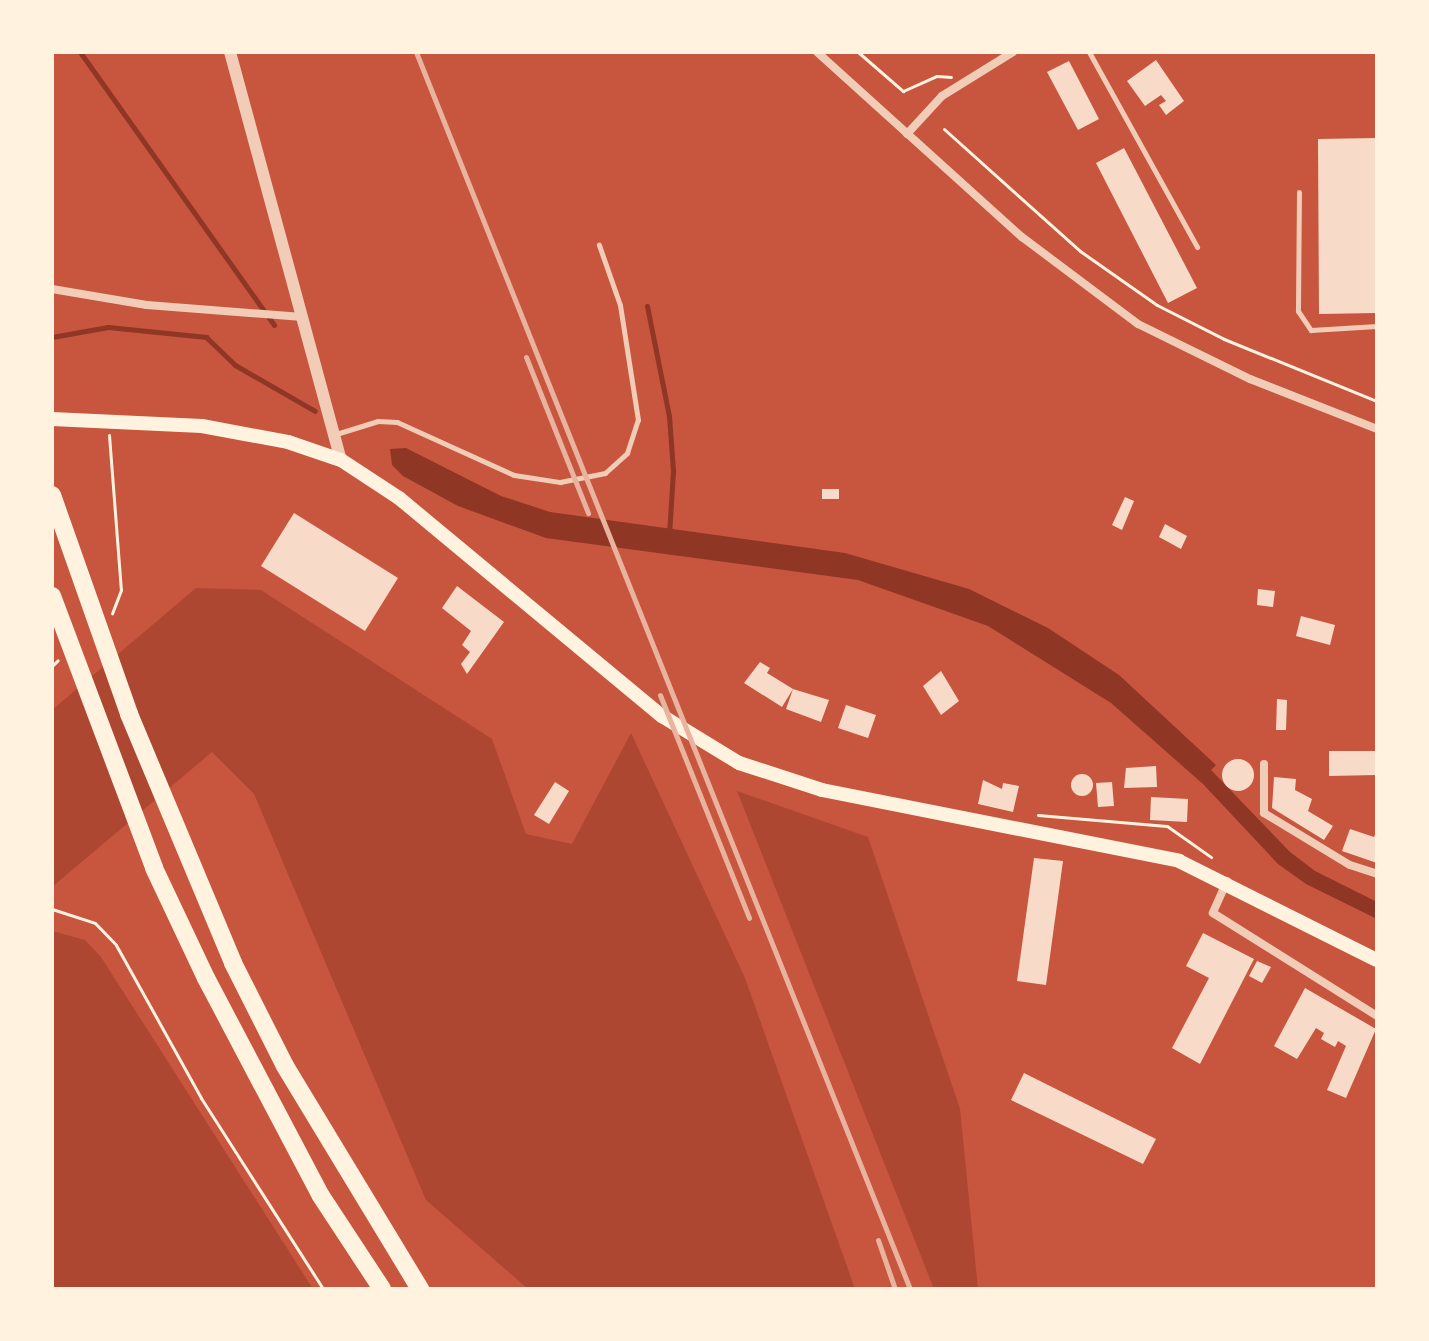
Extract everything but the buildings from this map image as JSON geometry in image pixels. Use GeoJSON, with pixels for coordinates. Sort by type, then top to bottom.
{"type":"FeatureCollection","features":[{"type":"Feature","properties":{"kind":"highway"},"geometry":{"type":"LineString","coordinates":[[52,495],[129,714],[186,857],[285,1066],[420,1289]]}},
{"type":"Feature","properties":{"kind":"highway"},"geometry":{"type":"LineString","coordinates":[[52,596],[154,868],[260,1087],[321,1196],[382,1289]]}},
{"type":"Feature","properties":{"kind":"main road"},"geometry":{"type":"LineString","coordinates":[[52,419],[109,419],[252,434],[341,460],[399,498],[662,716],[739,763],[822,790],[1146,851],[1227,881],[1377,960]]}},
{"type":"Feature","properties":{"kind":"street"},"geometry":{"type":"LineString","coordinates":[[230,52],[341,460]]}},
{"type":"Feature","properties":{"kind":"street"},"geometry":{"type":"LineString","coordinates":[[817,52],[1022,237],[1138,324],[1250,379],[1377,429]]}},
{"type":"Feature","properties":{"kind":"street"},"geometry":{"type":"LineString","coordinates":[[907,134],[942,96],[1013,52]]}},
{"type":"Feature","properties":{"kind":"street"},"geometry":{"type":"LineString","coordinates":[[52,289],[222,311],[304,317]]}},
{"type":"Feature","properties":{"kind":"street"},"geometry":{"type":"LineString","coordinates":[[1264,764],[1264,813],[1350,865],[1377,874]]}},
{"type":"Feature","properties":{"kind":"street"},"geometry":{"type":"LineString","coordinates":[[1227,881],[1213,913],[1377,1016]]}},
{"type":"Feature","properties":{"kind":"lane"},"geometry":{"type":"LineString","coordinates":[[1089,52],[1197,247]]}},
{"type":"Feature","properties":{"kind":"lane"},"geometry":{"type":"LineString","coordinates":[[1299,192],[1298,311],[1311,330],[1377,326]]}},
{"type":"Feature","properties":{"kind":"lane"},"geometry":{"type":"LineString","coordinates":[[335,434],[378,421],[397,422],[484,464],[527,478],[570,482],[605,473],[627,453],[638,420],[620,305],[599,245]]}},
{"type":"Feature","properties":{"kind":"path"},"geometry":{"type":"LineString","coordinates":[[858,52],[903,91],[937,76],[951,77]]}},
{"type":"Feature","properties":{"kind":"path"},"geometry":{"type":"LineString","coordinates":[[944,129],[1080,251],[1157,305],[1224,339],[1377,401]]}},
{"type":"Feature","properties":{"kind":"path"},"geometry":{"type":"LineString","coordinates":[[101,623],[112,614],[121,590],[109,419]]}},
{"type":"Feature","properties":{"kind":"path"},"geometry":{"type":"LineString","coordinates":[[52,666],[61,658]]}},
{"type":"Feature","properties":{"kind":"path"},"geometry":{"type":"LineString","coordinates":[[1033,815],[1167,826],[1211,857]]}},
{"type":"Feature","properties":{"kind":"path"},"geometry":{"type":"LineString","coordinates":[[52,909],[95,923],[116,945],[201,1098],[323,1289]]}},
{"type":"Feature","properties":{"kind":"shaded area"},"geometry":{"type":"Polygon","coordinates":[[[406,448],[501,496],[550,512],[845,553],[969,589],[1048,628],[1119,675],[1216,765],[1211,770],[1290,852],[1315,871],[1377,902],[1377,919],[1306,884],[1278,864],[1203,784],[1111,703],[988,626],[858,580],[546,538],[458,506],[403,476],[392,465],[390,449],[406,448]]]}},
{"type":"Feature","properties":{"kind":"shaded area"},"geometry":{"type":"Polygon","coordinates":[[[196,588],[261,590],[492,739],[526,834],[572,844],[631,733],[745,978],[855,1289],[528,1289],[426,1200],[254,794],[212,752],[52,887],[52,710],[196,588]]]}},
{"type":"Feature","properties":{"kind":"shaded area"},"geometry":{"type":"Polygon","coordinates":[[[737,791],[868,837],[960,1109],[978,1289],[934,1289],[737,791]]]}},
{"type":"Feature","properties":{"kind":"shaded area"},"geometry":{"type":"Polygon","coordinates":[[[52,931],[85,940],[101,957],[313,1289],[52,1289],[52,931]]]}},
{"type":"Feature","properties":{"kind":"waterway"},"geometry":{"type":"LineString","coordinates":[[80,52],[274,325]]}},
{"type":"Feature","properties":{"kind":"waterway"},"geometry":{"type":"LineString","coordinates":[[647,306],[669,416],[673,471],[669,535]]}},
{"type":"Feature","properties":{"kind":"waterway"},"geometry":{"type":"LineString","coordinates":[[52,337],[108,327],[206,337],[235,365],[315,411]]}},
{"type":"Feature","properties":{"kind":"railway"},"geometry":{"type":"LineString","coordinates":[[416,52],[910,1289]]}},
{"type":"Feature","properties":{"kind":"railway"},"geometry":{"type":"LineString","coordinates":[[526,357],[588,513]]}},
{"type":"Feature","properties":{"kind":"railway"},"geometry":{"type":"LineString","coordinates":[[660,695],[749,918]]}},
{"type":"Feature","properties":{"kind":"railway"},"geometry":{"type":"LineString","coordinates":[[878,1240],[895,1289]]}}]}
